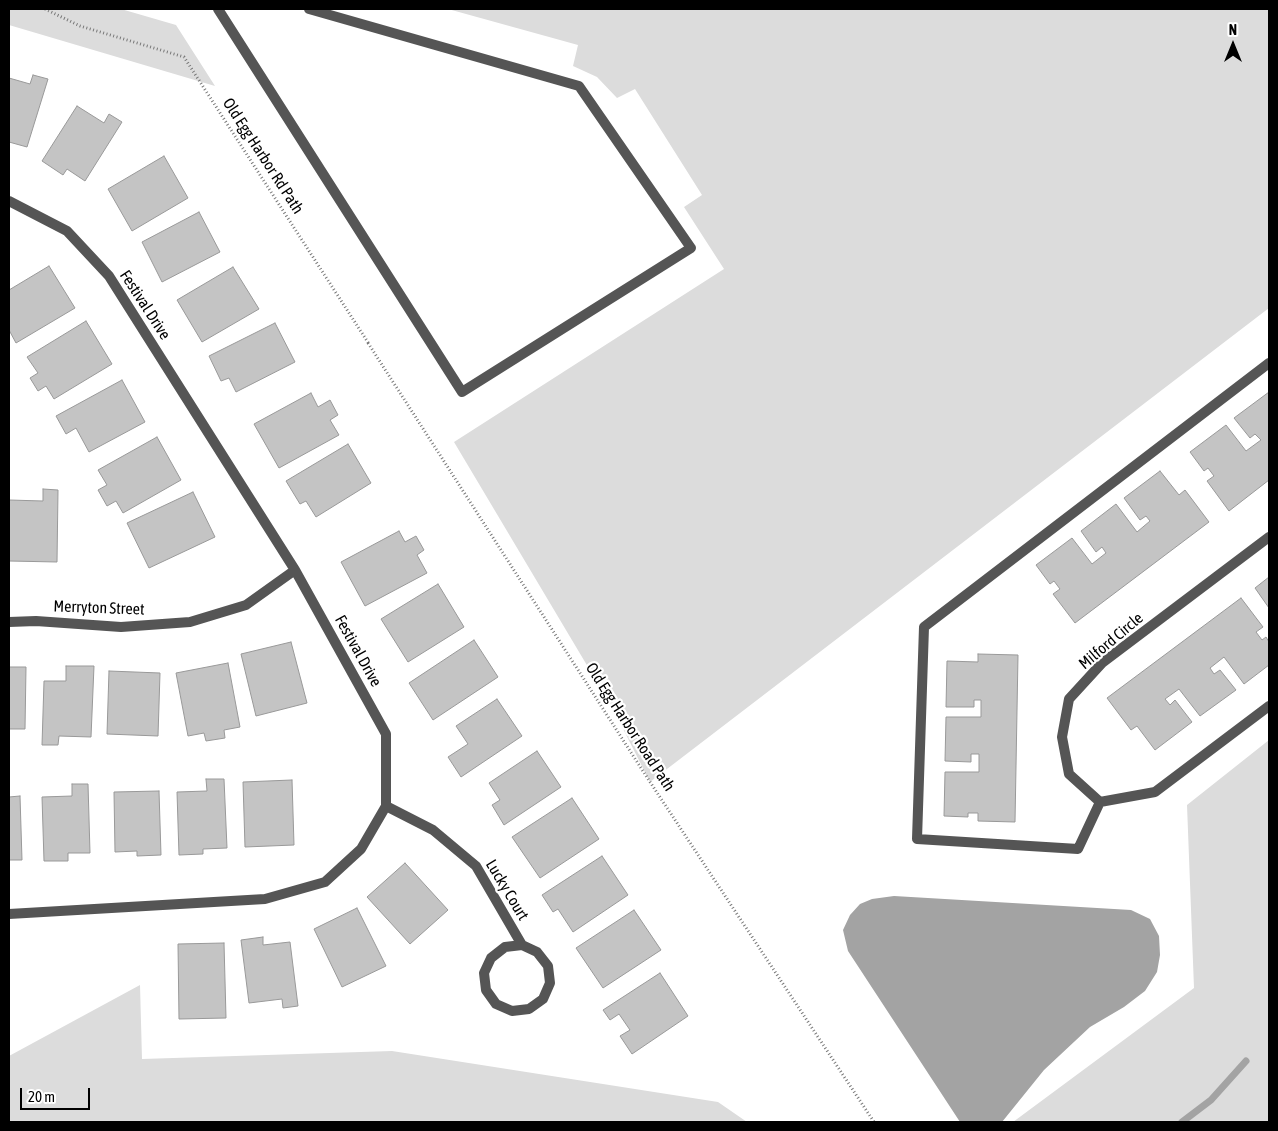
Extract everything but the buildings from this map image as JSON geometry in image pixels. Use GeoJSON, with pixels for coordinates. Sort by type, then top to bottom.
{"type":"FeatureCollection","features":[{"type":"Feature","properties":{"kind":"street"},"geometry":{"type":"LineString","coordinates":[[218,9],[462,392],[691,248],[578,86],[308,9]]}},
{"type":"Feature","properties":{"kind":"street","name":"Festival Drive"},"geometry":{"type":"LineString","coordinates":[[9,201],[67,231],[109,276],[295,570],[386,734],[386,806]]}},
{"type":"Feature","properties":{"kind":"street"},"geometry":{"type":"LineString","coordinates":[[1269,363],[924,627],[918,839],[1078,849],[1100,802],[1155,792],[1269,706]]}},
{"type":"Feature","properties":{"kind":"street","name":"Milford Circle"},"geometry":{"type":"LineString","coordinates":[[1100,802],[1070,774],[1062,737],[1070,699],[1102,663],[1269,537]]}},
{"type":"Feature","properties":{"kind":"street","name":"Merryton Street"},"geometry":{"type":"LineString","coordinates":[[9,622],[36,621],[121,627],[190,622],[246,604],[295,570]]}},
{"type":"Feature","properties":{"kind":"street"},"geometry":{"type":"LineString","coordinates":[[9,914],[265,899],[325,882],[361,849],[386,806]]}},
{"type":"Feature","properties":{"kind":"street","name":"Lucky Court"},"geometry":{"type":"LineString","coordinates":[[386,806],[433,830],[476,866],[522,945],[537,952],[548,966],[550,983],[543,999],[529,1009],[512,1011],[496,1004],[486,990],[484,974],[491,958],[505,947],[522,945]]}},
{"type":"Feature","properties":{"kind":"path","name":"Old Egg Harbor Rd Path"},"geometry":{"type":"LineString","coordinates":[[45,9],[80,26],[184,57],[399,394]]}},
{"type":"Feature","properties":{"kind":"path","name":"Old Egg Harbor Road Path"},"geometry":{"type":"LineString","coordinates":[[399,394],[874,1122]]}},
{"type":"Feature","properties":{"kind":"shaded area"},"geometry":{"type":"Polygon","coordinates":[[[9,9],[121,9],[176,25],[215,86],[9,25],[9,9]]]}},
{"type":"Feature","properties":{"kind":"shaded area"},"geometry":{"type":"Polygon","coordinates":[[[448,9],[1269,9],[1269,308],[650,782],[613,709],[454,442],[724,269],[684,207],[702,195],[635,89],[617,98],[597,77],[573,66],[578,45],[448,9]]]}},
{"type":"Feature","properties":{"kind":"shaded area"},"geometry":{"type":"Polygon","coordinates":[[[1269,740],[1269,1122],[1013,1122],[1194,988],[1187,805],[1269,740]]]}},
{"type":"Feature","properties":{"kind":"shaded area"},"geometry":{"type":"Polygon","coordinates":[[[894,896],[1131,910],[1150,919],[1159,936],[1160,955],[1157,972],[1145,991],[1124,1007],[1090,1027],[1044,1070],[1002,1122],[960,1122],[848,951],[843,930],[850,915],[860,904],[872,899],[894,896]]]}},
{"type":"Feature","properties":{"kind":"shaded area"},"geometry":{"type":"Polygon","coordinates":[[[140,985],[142,1059],[392,1051],[718,1102],[747,1122],[9,1122],[9,1056],[140,985]]]}},
{"type":"Feature","properties":{"kind":"waterway"},"geometry":{"type":"LineString","coordinates":[[1182,1122],[1211,1100],[1246,1061]]}}]}
